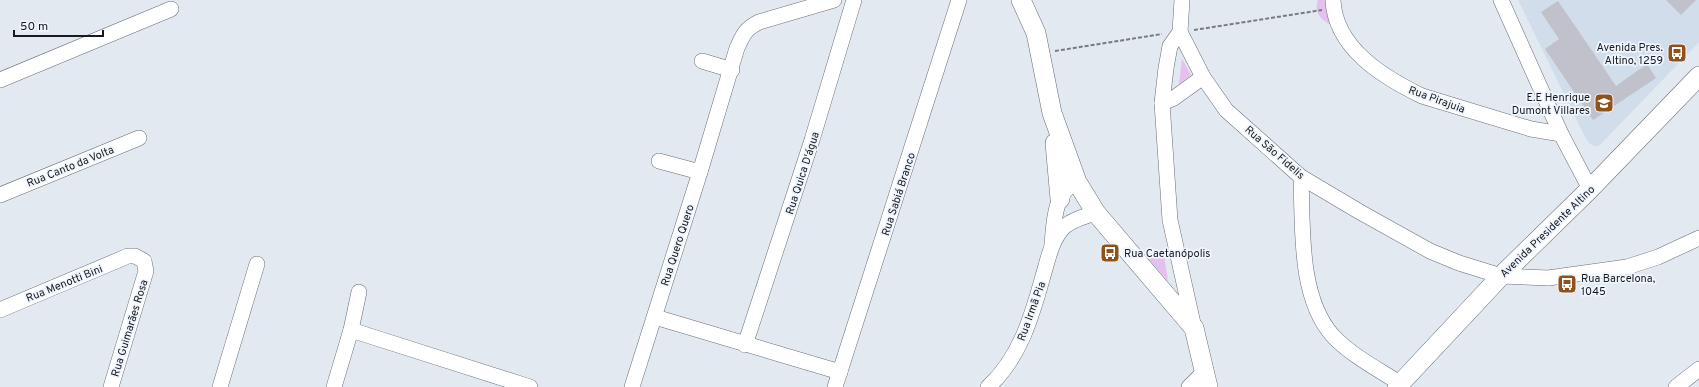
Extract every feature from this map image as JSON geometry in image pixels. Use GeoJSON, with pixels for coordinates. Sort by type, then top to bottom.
{"type":"FeatureCollection","features":[{"type":"Feature","properties":{"kind":"main road"},"geometry":{"type":"LineString","coordinates":[[1021,0],[1036,33]]}},
{"type":"Feature","properties":{"kind":"main road"},"geometry":{"type":"LineString","coordinates":[[1035,0],[1036,33],[1052,113],[1060,199]]}},
{"type":"Feature","properties":{"kind":"main road","name":"Avenida Presidente Altino"},"geometry":{"type":"LineString","coordinates":[[1399,385],[1501,276],[1590,189],[1699,76]]}},
{"type":"Feature","properties":{"kind":"main road"},"geometry":{"type":"LineString","coordinates":[[1052,113],[1077,182],[1096,213],[1194,328],[1206,379]]}},
{"type":"Feature","properties":{"kind":"street","name":"Rua Quero Quero"},"geometry":{"type":"LineString","coordinates":[[632,387],[732,70],[737,48],[743,35],[749,27],[759,22],[834,0]]}},
{"type":"Feature","properties":{"kind":"street","name":"Rua Quica D'água"},"geometry":{"type":"LineString","coordinates":[[745,345],[812,140],[854,0]]}},
{"type":"Feature","properties":{"kind":"street","name":"Rua Sabiá Branco"},"geometry":{"type":"LineString","coordinates":[[835,387],[959,0]]}},
{"type":"Feature","properties":{"kind":"street"},"geometry":{"type":"LineString","coordinates":[[1182,0],[1180,32],[1170,46],[1162,103],[1170,220],[1194,328]]}},
{"type":"Feature","properties":{"kind":"street","name":"Rua Pirajuia"},"geometry":{"type":"LineString","coordinates":[[1333,0],[1335,20],[1355,51],[1368,63],[1406,88],[1422,96],[1531,129],[1561,134]]}},
{"type":"Feature","properties":{"kind":"street"},"geometry":{"type":"LineString","coordinates":[[1501,0],[1561,134],[1590,189]]}},
{"type":"Feature","properties":{"kind":"street"},"geometry":{"type":"LineString","coordinates":[[0,80],[171,9]]}},
{"type":"Feature","properties":{"kind":"street","name":"Rua São Fidelis"},"geometry":{"type":"LineString","coordinates":[[1180,32],[1203,77],[1226,110],[1301,177],[1360,212],[1430,250],[1459,263],[1501,276],[1548,278],[1627,268],[1658,257],[1699,238]]}},
{"type":"Feature","properties":{"kind":"street"},"geometry":{"type":"LineString","coordinates":[[702,61],[732,70]]}},
{"type":"Feature","properties":{"kind":"street"},"geometry":{"type":"LineString","coordinates":[[1162,103],[1174,98],[1203,77]]}},
{"type":"Feature","properties":{"kind":"street","name":"Rua Canto da Volta"},"geometry":{"type":"LineString","coordinates":[[0,195],[139,138]]}},
{"type":"Feature","properties":{"kind":"street"},"geometry":{"type":"LineString","coordinates":[[659,161],[700,172]]}},
{"type":"Feature","properties":{"kind":"street"},"geometry":{"type":"LineString","coordinates":[[1301,177],[1305,267],[1312,300],[1318,313],[1334,336],[1362,360],[1399,385]]}},
{"type":"Feature","properties":{"kind":"street","name":"Rua Irmã Pia"},"geometry":{"type":"LineString","coordinates":[[1051,249],[1054,222],[1060,199],[1066,189],[1077,182]]}},
{"type":"Feature","properties":{"kind":"street","name":"Rua Irmã Pia"},"geometry":{"type":"LineString","coordinates":[[988,387],[1007,365],[1022,339],[1035,304],[1051,249],[1058,234],[1064,227],[1073,221],[1096,213]]}},
{"type":"Feature","properties":{"kind":"street","name":"Rua Menotti Bini"},"geometry":{"type":"LineString","coordinates":[[0,310],[128,256]]}},
{"type":"Feature","properties":{"kind":"street","name":"Rua Guimarães Rosa"},"geometry":{"type":"LineString","coordinates":[[111,387],[146,271],[144,261],[135,256],[128,256]]}},
{"type":"Feature","properties":{"kind":"street"},"geometry":{"type":"LineString","coordinates":[[220,387],[257,264]]}},
{"type":"Feature","properties":{"kind":"street"},"geometry":{"type":"LineString","coordinates":[[334,387],[351,330],[359,292]]}},
{"type":"Feature","properties":{"kind":"street"},"geometry":{"type":"LineString","coordinates":[[655,317],[840,372]]}},
{"type":"Feature","properties":{"kind":"street"},"geometry":{"type":"LineString","coordinates":[[351,330],[530,387]]}},
{"type":"Feature","properties":{"kind":"street"},"geometry":{"type":"LineString","coordinates":[[1676,387],[1699,369]]}},
{"type":"Feature","properties":{"kind":"street"},"geometry":{"type":"LineString","coordinates":[[1189,387],[1206,379]]}},
{"type":"Feature","properties":{"kind":"shaded area"},"geometry":{"type":"Polygon","coordinates":[[[1318,0],[1328,0],[1336,27],[1327,23],[1320,17],[1317,9],[1318,0]]]}},
{"type":"Feature","properties":{"kind":"shaded area","name":"E.E Henrique Dumont Villares"},"geometry":{"type":"Polygon","coordinates":[[[1518,0],[1699,0],[1699,42],[1599,146],[1594,146],[1589,143],[1584,135],[1518,0]]]}},
{"type":"Feature","properties":{"kind":"shaded area"},"geometry":{"type":"Polygon","coordinates":[[[1182,59],[1191,75],[1179,84],[1182,59]]]}},
{"type":"Feature","properties":{"kind":"shaded area"},"geometry":{"type":"Polygon","coordinates":[[[1163,249],[1168,281],[1146,256],[1163,249]]]}},
{"type":"Feature","properties":{"kind":"building"},"geometry":{"type":"Polygon","coordinates":[[[1666,0],[1696,0],[1681,15],[1666,0]]]}},
{"type":"Feature","properties":{"kind":"building"},"geometry":{"type":"Polygon","coordinates":[[[1558,1],[1616,86],[1647,64],[1656,78],[1593,120],[1545,49],[1559,39],[1541,12],[1558,1]]]}},
{"type":"Feature","properties":{"kind":"place","name":"Avenida Pres. Altino, 1259"},"geometry":{"type":"Point","coordinates":[1677,53]}},
{"type":"Feature","properties":{"kind":"place","name":"E.E Henrique Dumont Villares"},"geometry":{"type":"Point","coordinates":[1604,103]}},
{"type":"Feature","properties":{"kind":"place","name":"Rua Caetanópolis"},"geometry":{"type":"Point","coordinates":[1110,253]}},
{"type":"Feature","properties":{"kind":"place","name":"Rua Barcelona, 1045"},"geometry":{"type":"Point","coordinates":[1567,284]}}]}
